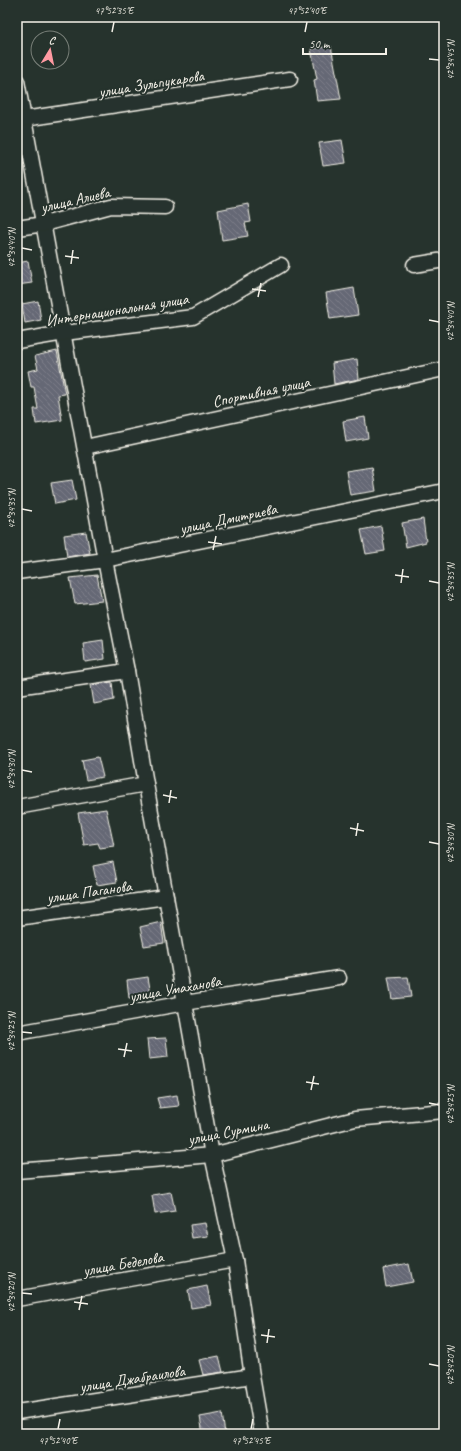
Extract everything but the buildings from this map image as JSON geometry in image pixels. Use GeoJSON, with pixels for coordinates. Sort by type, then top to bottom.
{"type":"FeatureCollection","features":[{"type":"Feature","properties":{"kind":"street","name":"улица Зульпукарова"},"geometry":{"type":"LineString","coordinates":[[21,120],[290,79]]}},
{"type":"Feature","properties":{"kind":"street"},"geometry":{"type":"LineString","coordinates":[[17,81],[21,120],[44,224],[105,560],[127,671],[212,1155],[235,1260],[262,1434]]}},
{"type":"Feature","properties":{"kind":"street","name":"улица Алиева"},"geometry":{"type":"LineString","coordinates":[[17,228],[44,224],[111,206],[165,207]]}},
{"type":"Feature","properties":{"kind":"street"},"geometry":{"type":"LineString","coordinates":[[414,265],[444,260]]}},
{"type":"Feature","properties":{"kind":"street","name":"Интернациональная улица"},"geometry":{"type":"LineString","coordinates":[[17,341],[64,333],[193,317],[281,266]]}},
{"type":"Feature","properties":{"kind":"street","name":"Спортивная улица"},"geometry":{"type":"LineString","coordinates":[[85,447],[444,369]]}},
{"type":"Feature","properties":{"kind":"street","name":"улица Дмитриева"},"geometry":{"type":"LineString","coordinates":[[17,572],[105,560],[444,491]]}},
{"type":"Feature","properties":{"kind":"street"},"geometry":{"type":"LineString","coordinates":[[17,687],[127,671]]}},
{"type":"Feature","properties":{"kind":"street"},"geometry":{"type":"LineString","coordinates":[[17,807],[146,784]]}},
{"type":"Feature","properties":{"kind":"street","name":"улица Паганова"},"geometry":{"type":"LineString","coordinates":[[17,918],[166,897]]}},
{"type":"Feature","properties":{"kind":"street","name":"улица Умаханова"},"geometry":{"type":"LineString","coordinates":[[17,1033],[185,1003],[339,978]]}},
{"type":"Feature","properties":{"kind":"street","name":"улица Сурмина"},"geometry":{"type":"LineString","coordinates":[[17,1171],[212,1155],[355,1119],[444,1111]]}},
{"type":"Feature","properties":{"kind":"street","name":"улица Беделова"},"geometry":{"type":"LineString","coordinates":[[17,1299],[235,1260]]}},
{"type":"Feature","properties":{"kind":"street","name":"улица Джабраилова"},"geometry":{"type":"LineString","coordinates":[[17,1412],[252,1376]]}}]}
